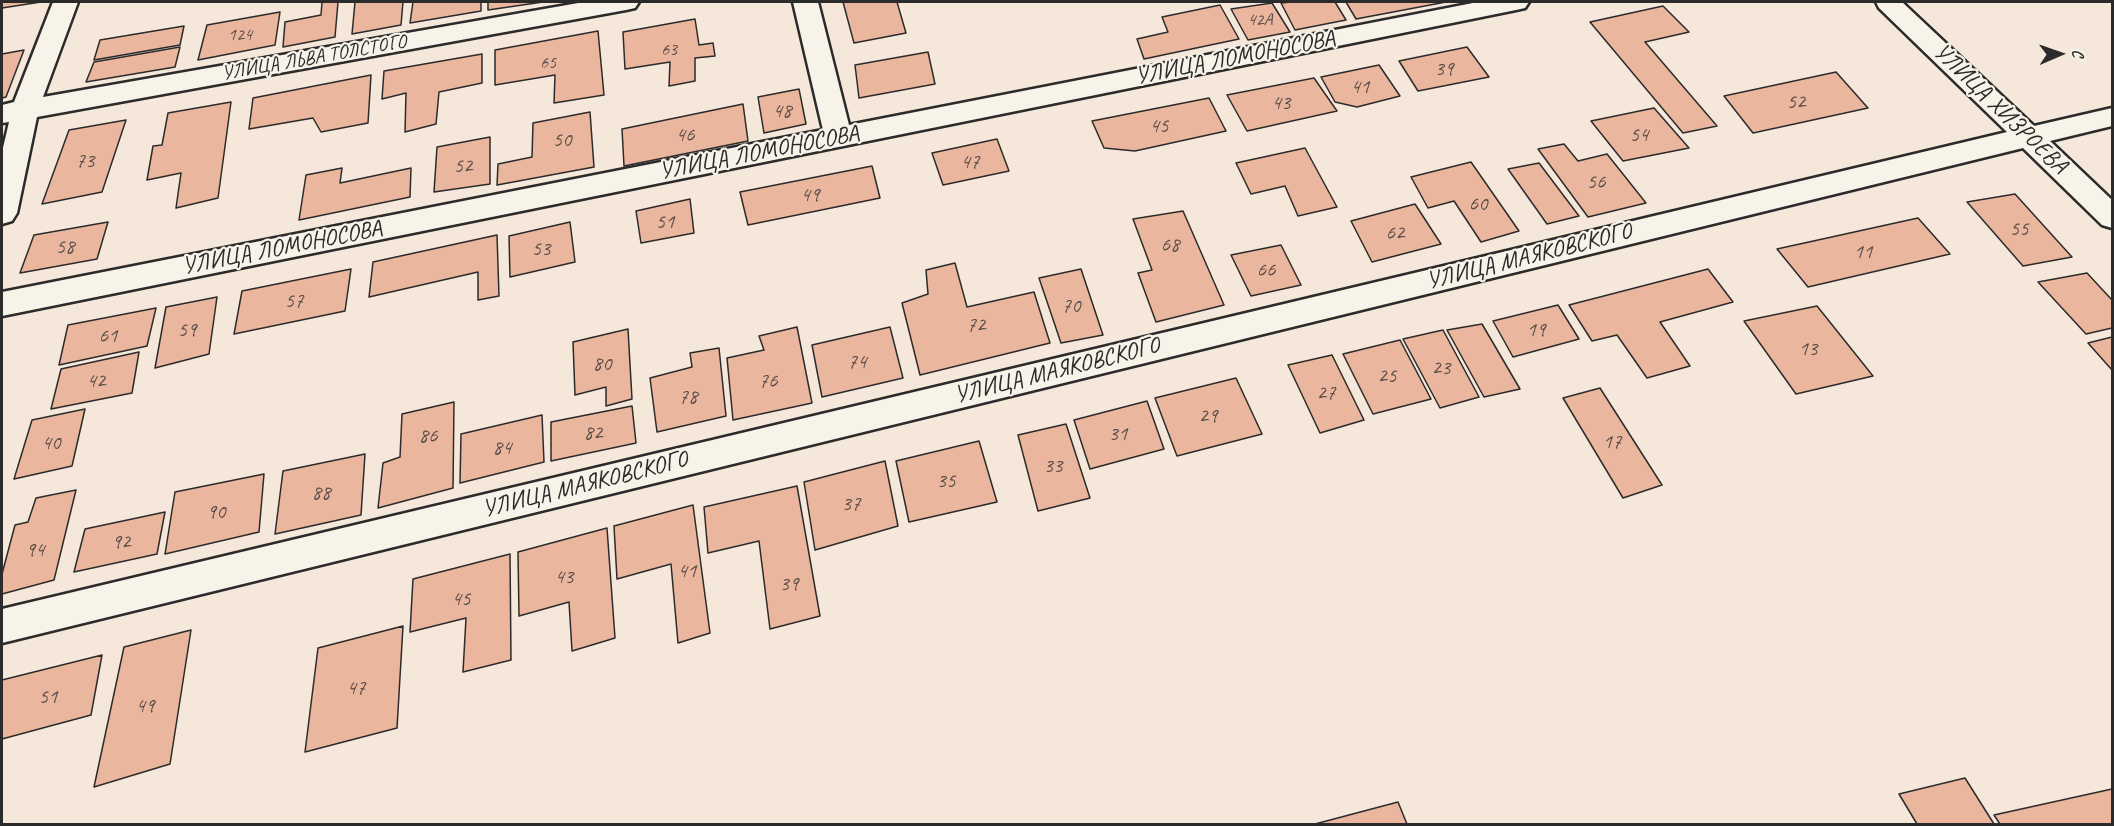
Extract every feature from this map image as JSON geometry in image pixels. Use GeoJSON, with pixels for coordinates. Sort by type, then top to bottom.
{"type":"FeatureCollection","features":[{"type":"Feature","properties":{"kind":"street"},"geometry":{"type":"LineString","coordinates":[[2,213],[13,112],[65,2]]}},
{"type":"Feature","properties":{"kind":"street","name":"УЛИЦА ЛЬВА ТОЛСТОГО"},"geometry":{"type":"LineString","coordinates":[[13,112],[626,2]]}},
{"type":"Feature","properties":{"kind":"street"},"geometry":{"type":"LineString","coordinates":[[805,2],[838,137]]}},
{"type":"Feature","properties":{"kind":"street","name":"УЛИЦА ЛОМОНОСОВА"},"geometry":{"type":"LineString","coordinates":[[2,304],[1516,2]]}},
{"type":"Feature","properties":{"kind":"street","name":"УЛИЦА ХИЗРОЕВА"},"geometry":{"type":"LineString","coordinates":[[1887,2],[2112,217]]}},
{"type":"Feature","properties":{"kind":"street","name":"УЛИЦА МАЯКОВСКОГО"},"geometry":{"type":"LineString","coordinates":[[2,626],[2112,117]]}},
{"type":"Feature","properties":{"kind":"building"},"geometry":{"type":"Polygon","coordinates":[[[2,2],[41,2],[2,8],[2,2]]]}},
{"type":"Feature","properties":{"kind":"building"},"geometry":{"type":"Polygon","coordinates":[[[322,2],[338,2],[335,37],[283,47],[285,22],[321,15],[322,2]]]}},
{"type":"Feature","properties":{"kind":"building"},"geometry":{"type":"Polygon","coordinates":[[[355,2],[403,2],[401,25],[352,34],[355,2]]]}},
{"type":"Feature","properties":{"kind":"building"},"geometry":{"type":"Polygon","coordinates":[[[413,2],[481,2],[481,11],[410,23],[413,2]]]}},
{"type":"Feature","properties":{"kind":"building"},"geometry":{"type":"Polygon","coordinates":[[[488,2],[543,2],[488,10],[488,2]]]}},
{"type":"Feature","properties":{"kind":"building"},"geometry":{"type":"Polygon","coordinates":[[[843,2],[897,2],[906,33],[854,43],[843,2]]]}},
{"type":"Feature","properties":{"kind":"building"},"geometry":{"type":"Polygon","coordinates":[[[1335,2],[1346,20],[1295,30],[1281,3],[1335,2]]]}},
{"type":"Feature","properties":{"kind":"building"},"geometry":{"type":"Polygon","coordinates":[[[1346,2],[1446,2],[1356,19],[1346,2]]]}},
{"type":"Feature","properties":{"kind":"building"},"geometry":{"type":"Polygon","coordinates":[[[1272,3],[1290,32],[1248,40],[1231,9],[1272,3]]]}},
{"type":"Feature","properties":{"kind":"building"},"geometry":{"type":"Polygon","coordinates":[[[1220,5],[1239,39],[1144,59],[1137,39],[1168,32],[1162,17],[1220,5]]]}},
{"type":"Feature","properties":{"kind":"building"},"geometry":{"type":"Polygon","coordinates":[[[1663,6],[1689,32],[1645,42],[1717,126],[1683,133],[1590,22],[1663,6]]]}},
{"type":"Feature","properties":{"kind":"building"},"geometry":{"type":"Polygon","coordinates":[[[280,12],[275,45],[198,60],[207,25],[280,12]]]}},
{"type":"Feature","properties":{"kind":"building"},"geometry":{"type":"Polygon","coordinates":[[[695,19],[699,45],[713,43],[715,56],[695,58],[695,81],[669,86],[670,62],[625,69],[623,32],[695,19]]]}},
{"type":"Feature","properties":{"kind":"building"},"geometry":{"type":"Polygon","coordinates":[[[184,26],[180,45],[94,60],[100,40],[184,26]]]}},
{"type":"Feature","properties":{"kind":"building"},"geometry":{"type":"Polygon","coordinates":[[[598,31],[604,95],[554,103],[555,75],[495,85],[495,50],[598,31]]]}},
{"type":"Feature","properties":{"kind":"building"},"geometry":{"type":"Polygon","coordinates":[[[180,47],[175,67],[86,82],[94,62],[180,47]]]}},
{"type":"Feature","properties":{"kind":"building"},"geometry":{"type":"Polygon","coordinates":[[[1467,47],[1489,77],[1418,91],[1399,61],[1467,47]]]}},
{"type":"Feature","properties":{"kind":"building"},"geometry":{"type":"Polygon","coordinates":[[[24,50],[6,97],[2,98],[2,54],[24,50]]]}},
{"type":"Feature","properties":{"kind":"building"},"geometry":{"type":"Polygon","coordinates":[[[928,52],[935,84],[859,98],[855,65],[928,52]]]}},
{"type":"Feature","properties":{"kind":"building"},"geometry":{"type":"Polygon","coordinates":[[[482,54],[482,83],[439,92],[436,124],[405,132],[406,93],[382,99],[384,71],[482,54]]]}},
{"type":"Feature","properties":{"kind":"building"},"geometry":{"type":"Polygon","coordinates":[[[1379,65],[1400,96],[1357,107],[1335,102],[1321,77],[1379,65]]]}},
{"type":"Feature","properties":{"kind":"building"},"geometry":{"type":"Polygon","coordinates":[[[1836,72],[1868,108],[1753,133],[1724,96],[1836,72]]]}},
{"type":"Feature","properties":{"kind":"building"},"geometry":{"type":"Polygon","coordinates":[[[371,75],[368,123],[321,132],[313,118],[249,129],[253,98],[371,75]]]}},
{"type":"Feature","properties":{"kind":"building"},"geometry":{"type":"Polygon","coordinates":[[[1314,78],[1337,111],[1247,131],[1227,95],[1314,78]]]}},
{"type":"Feature","properties":{"kind":"building"},"geometry":{"type":"Polygon","coordinates":[[[799,89],[806,124],[764,133],[758,97],[799,89]]]}},
{"type":"Feature","properties":{"kind":"building"},"geometry":{"type":"Polygon","coordinates":[[[1209,98],[1226,131],[1135,151],[1104,148],[1092,121],[1209,98]]]}},
{"type":"Feature","properties":{"kind":"building"},"geometry":{"type":"Polygon","coordinates":[[[231,102],[218,198],[176,208],[181,173],[147,180],[153,146],[162,145],[168,113],[231,102]]]}},
{"type":"Feature","properties":{"kind":"building"},"geometry":{"type":"Polygon","coordinates":[[[743,104],[748,141],[624,166],[622,129],[743,104]]]}},
{"type":"Feature","properties":{"kind":"building"},"geometry":{"type":"Polygon","coordinates":[[[1654,108],[1689,148],[1623,161],[1591,121],[1654,108]]]}},
{"type":"Feature","properties":{"kind":"building"},"geometry":{"type":"Polygon","coordinates":[[[590,112],[594,167],[497,185],[498,164],[532,157],[533,123],[590,112]]]}},
{"type":"Feature","properties":{"kind":"building"},"geometry":{"type":"Polygon","coordinates":[[[126,120],[102,192],[42,204],[69,130],[126,120]]]}},
{"type":"Feature","properties":{"kind":"building"},"geometry":{"type":"Polygon","coordinates":[[[490,137],[490,184],[434,192],[437,147],[490,137]]]}},
{"type":"Feature","properties":{"kind":"building"},"geometry":{"type":"Polygon","coordinates":[[[997,139],[1009,171],[943,185],[932,153],[997,139]]]}},
{"type":"Feature","properties":{"kind":"building"},"geometry":{"type":"Polygon","coordinates":[[[1564,144],[1578,161],[1607,154],[1646,203],[1588,217],[1538,149],[1564,144]]]}},
{"type":"Feature","properties":{"kind":"building"},"geometry":{"type":"Polygon","coordinates":[[[1305,148],[1337,207],[1298,216],[1285,186],[1251,194],[1236,163],[1305,148]]]}},
{"type":"Feature","properties":{"kind":"building"},"geometry":{"type":"Polygon","coordinates":[[[1471,162],[1519,231],[1481,242],[1454,201],[1428,208],[1411,177],[1471,162]]]}},
{"type":"Feature","properties":{"kind":"building"},"geometry":{"type":"Polygon","coordinates":[[[1539,163],[1579,216],[1547,224],[1508,169],[1539,163]]]}},
{"type":"Feature","properties":{"kind":"building"},"geometry":{"type":"Polygon","coordinates":[[[872,166],[880,198],[748,225],[740,192],[872,166]]]}},
{"type":"Feature","properties":{"kind":"building"},"geometry":{"type":"Polygon","coordinates":[[[342,168],[340,183],[411,168],[410,197],[299,220],[306,175],[342,168]]]}},
{"type":"Feature","properties":{"kind":"building"},"geometry":{"type":"Polygon","coordinates":[[[2015,194],[2072,257],[2023,266],[1967,202],[2015,194]]]}},
{"type":"Feature","properties":{"kind":"building"},"geometry":{"type":"Polygon","coordinates":[[[690,199],[694,233],[641,243],[636,211],[690,199]]]}},
{"type":"Feature","properties":{"kind":"building"},"geometry":{"type":"Polygon","coordinates":[[[1415,204],[1441,244],[1372,262],[1351,221],[1415,204]]]}},
{"type":"Feature","properties":{"kind":"building"},"geometry":{"type":"Polygon","coordinates":[[[1183,211],[1224,305],[1156,322],[1138,273],[1152,270],[1133,219],[1183,211]]]}},
{"type":"Feature","properties":{"kind":"building"},"geometry":{"type":"Polygon","coordinates":[[[1918,218],[1950,254],[1808,287],[1777,249],[1918,218]]]}},
{"type":"Feature","properties":{"kind":"building"},"geometry":{"type":"Polygon","coordinates":[[[108,222],[97,259],[20,273],[34,235],[108,222]]]}},
{"type":"Feature","properties":{"kind":"building"},"geometry":{"type":"Polygon","coordinates":[[[570,222],[575,262],[510,277],[509,236],[570,222]]]}},
{"type":"Feature","properties":{"kind":"building"},"geometry":{"type":"Polygon","coordinates":[[[497,235],[499,296],[478,300],[478,272],[369,297],[373,262],[497,235]]]}},
{"type":"Feature","properties":{"kind":"building"},"geometry":{"type":"Polygon","coordinates":[[[1281,245],[1301,285],[1251,296],[1231,255],[1281,245]]]}},
{"type":"Feature","properties":{"kind":"building"},"geometry":{"type":"Polygon","coordinates":[[[955,263],[967,307],[1034,292],[1050,343],[920,375],[902,303],[928,294],[926,270],[955,263]]]}},
{"type":"Feature","properties":{"kind":"building"},"geometry":{"type":"Polygon","coordinates":[[[351,269],[345,311],[234,334],[242,291],[351,269]]]}},
{"type":"Feature","properties":{"kind":"building"},"geometry":{"type":"Polygon","coordinates":[[[1081,269],[1103,335],[1061,343],[1039,278],[1081,269]]]}},
{"type":"Feature","properties":{"kind":"building"},"geometry":{"type":"Polygon","coordinates":[[[1708,269],[1733,302],[1660,322],[1690,366],[1647,378],[1617,335],[1592,341],[1569,305],[1708,269]]]}},
{"type":"Feature","properties":{"kind":"building"},"geometry":{"type":"Polygon","coordinates":[[[2087,273],[2112,300],[2112,328],[2086,334],[2038,282],[2087,273]]]}},
{"type":"Feature","properties":{"kind":"building"},"geometry":{"type":"Polygon","coordinates":[[[217,297],[209,354],[155,368],[166,307],[217,297]]]}},
{"type":"Feature","properties":{"kind":"building"},"geometry":{"type":"Polygon","coordinates":[[[1558,305],[1579,339],[1513,357],[1493,321],[1558,305]]]}},
{"type":"Feature","properties":{"kind":"building"},"geometry":{"type":"Polygon","coordinates":[[[1817,306],[1873,376],[1796,394],[1744,321],[1817,306]]]}},
{"type":"Feature","properties":{"kind":"building"},"geometry":{"type":"Polygon","coordinates":[[[156,308],[147,346],[59,365],[68,325],[156,308]]]}},
{"type":"Feature","properties":{"kind":"building"},"geometry":{"type":"Polygon","coordinates":[[[1482,324],[1520,389],[1484,397],[1447,330],[1482,324]]]}},
{"type":"Feature","properties":{"kind":"building"},"geometry":{"type":"Polygon","coordinates":[[[797,327],[812,403],[733,420],[727,358],[764,350],[759,336],[797,327]]]}},
{"type":"Feature","properties":{"kind":"building"},"geometry":{"type":"Polygon","coordinates":[[[890,327],[903,378],[822,397],[812,345],[890,327]]]}},
{"type":"Feature","properties":{"kind":"building"},"geometry":{"type":"Polygon","coordinates":[[[628,329],[632,399],[606,406],[606,387],[575,395],[573,342],[628,329]]]}},
{"type":"Feature","properties":{"kind":"building"},"geometry":{"type":"Polygon","coordinates":[[[1443,330],[1479,397],[1440,408],[1403,339],[1443,330]]]}},
{"type":"Feature","properties":{"kind":"building"},"geometry":{"type":"Polygon","coordinates":[[[2112,337],[2112,370],[2088,343],[2112,337]]]}},
{"type":"Feature","properties":{"kind":"building"},"geometry":{"type":"Polygon","coordinates":[[[1400,340],[1431,399],[1373,414],[1343,354],[1400,340]]]}},
{"type":"Feature","properties":{"kind":"building"},"geometry":{"type":"Polygon","coordinates":[[[719,348],[726,416],[657,432],[650,378],[692,367],[690,353],[719,348]]]}},
{"type":"Feature","properties":{"kind":"building"},"geometry":{"type":"Polygon","coordinates":[[[139,352],[132,393],[51,409],[61,369],[139,352]]]}},
{"type":"Feature","properties":{"kind":"building"},"geometry":{"type":"Polygon","coordinates":[[[1332,355],[1364,420],[1320,433],[1288,365],[1332,355]]]}},
{"type":"Feature","properties":{"kind":"building"},"geometry":{"type":"Polygon","coordinates":[[[1236,378],[1262,434],[1177,456],[1155,398],[1236,378]]]}},
{"type":"Feature","properties":{"kind":"building"},"geometry":{"type":"Polygon","coordinates":[[[1600,388],[1662,485],[1623,498],[1563,398],[1600,388]]]}},
{"type":"Feature","properties":{"kind":"building"},"geometry":{"type":"Polygon","coordinates":[[[1147,401],[1164,449],[1090,469],[1074,420],[1147,401]]]}},
{"type":"Feature","properties":{"kind":"building"},"geometry":{"type":"Polygon","coordinates":[[[454,402],[453,488],[378,508],[383,463],[400,457],[402,414],[454,402]]]}},
{"type":"Feature","properties":{"kind":"building"},"geometry":{"type":"Polygon","coordinates":[[[632,406],[636,443],[551,461],[551,422],[632,406]]]}},
{"type":"Feature","properties":{"kind":"building"},"geometry":{"type":"Polygon","coordinates":[[[85,409],[72,466],[14,479],[32,420],[85,409]]]}},
{"type":"Feature","properties":{"kind":"building"},"geometry":{"type":"Polygon","coordinates":[[[542,415],[544,462],[460,483],[461,434],[542,415]]]}},
{"type":"Feature","properties":{"kind":"building"},"geometry":{"type":"Polygon","coordinates":[[[1066,424],[1090,498],[1038,511],[1018,435],[1066,424]]]}},
{"type":"Feature","properties":{"kind":"building"},"geometry":{"type":"Polygon","coordinates":[[[979,441],[997,502],[909,522],[896,461],[979,441]]]}},
{"type":"Feature","properties":{"kind":"building"},"geometry":{"type":"Polygon","coordinates":[[[365,454],[361,515],[275,534],[283,471],[365,454]]]}},
{"type":"Feature","properties":{"kind":"building"},"geometry":{"type":"Polygon","coordinates":[[[885,461],[898,526],[815,550],[804,482],[885,461]]]}},
{"type":"Feature","properties":{"kind":"building"},"geometry":{"type":"Polygon","coordinates":[[[264,474],[259,532],[165,554],[175,492],[264,474]]]}},
{"type":"Feature","properties":{"kind":"building"},"geometry":{"type":"Polygon","coordinates":[[[797,486],[820,616],[770,629],[759,541],[708,553],[704,507],[797,486]]]}},
{"type":"Feature","properties":{"kind":"building"},"geometry":{"type":"Polygon","coordinates":[[[76,490],[54,580],[2,594],[2,574],[15,525],[28,522],[36,498],[76,490]]]}},
{"type":"Feature","properties":{"kind":"building"},"geometry":{"type":"Polygon","coordinates":[[[693,505],[710,633],[678,643],[671,564],[617,579],[614,526],[693,505]]]}},
{"type":"Feature","properties":{"kind":"building"},"geometry":{"type":"Polygon","coordinates":[[[165,512],[157,554],[74,572],[85,529],[165,512]]]}},
{"type":"Feature","properties":{"kind":"building"},"geometry":{"type":"Polygon","coordinates":[[[607,528],[615,638],[572,651],[569,602],[519,616],[518,552],[607,528]]]}},
{"type":"Feature","properties":{"kind":"building"},"geometry":{"type":"Polygon","coordinates":[[[510,554],[511,660],[463,672],[466,618],[410,632],[413,579],[510,554]]]}},
{"type":"Feature","properties":{"kind":"building"},"geometry":{"type":"Polygon","coordinates":[[[403,626],[397,728],[305,752],[318,648],[403,626]]]}},
{"type":"Feature","properties":{"kind":"building"},"geometry":{"type":"Polygon","coordinates":[[[191,630],[170,764],[94,787],[124,647],[191,630]]]}},
{"type":"Feature","properties":{"kind":"building"},"geometry":{"type":"Polygon","coordinates":[[[102,655],[91,715],[2,739],[2,680],[102,655]]]}},
{"type":"Feature","properties":{"kind":"building"},"geometry":{"type":"Polygon","coordinates":[[[1965,778],[1994,824],[1917,824],[1899,794],[1965,778]]]}},
{"type":"Feature","properties":{"kind":"building"},"geometry":{"type":"Polygon","coordinates":[[[2112,789],[2112,824],[2000,824],[1994,815],[2112,789]]]}},
{"type":"Feature","properties":{"kind":"building"},"geometry":{"type":"Polygon","coordinates":[[[1398,802],[1407,824],[1315,824],[1398,802]]]}}]}
